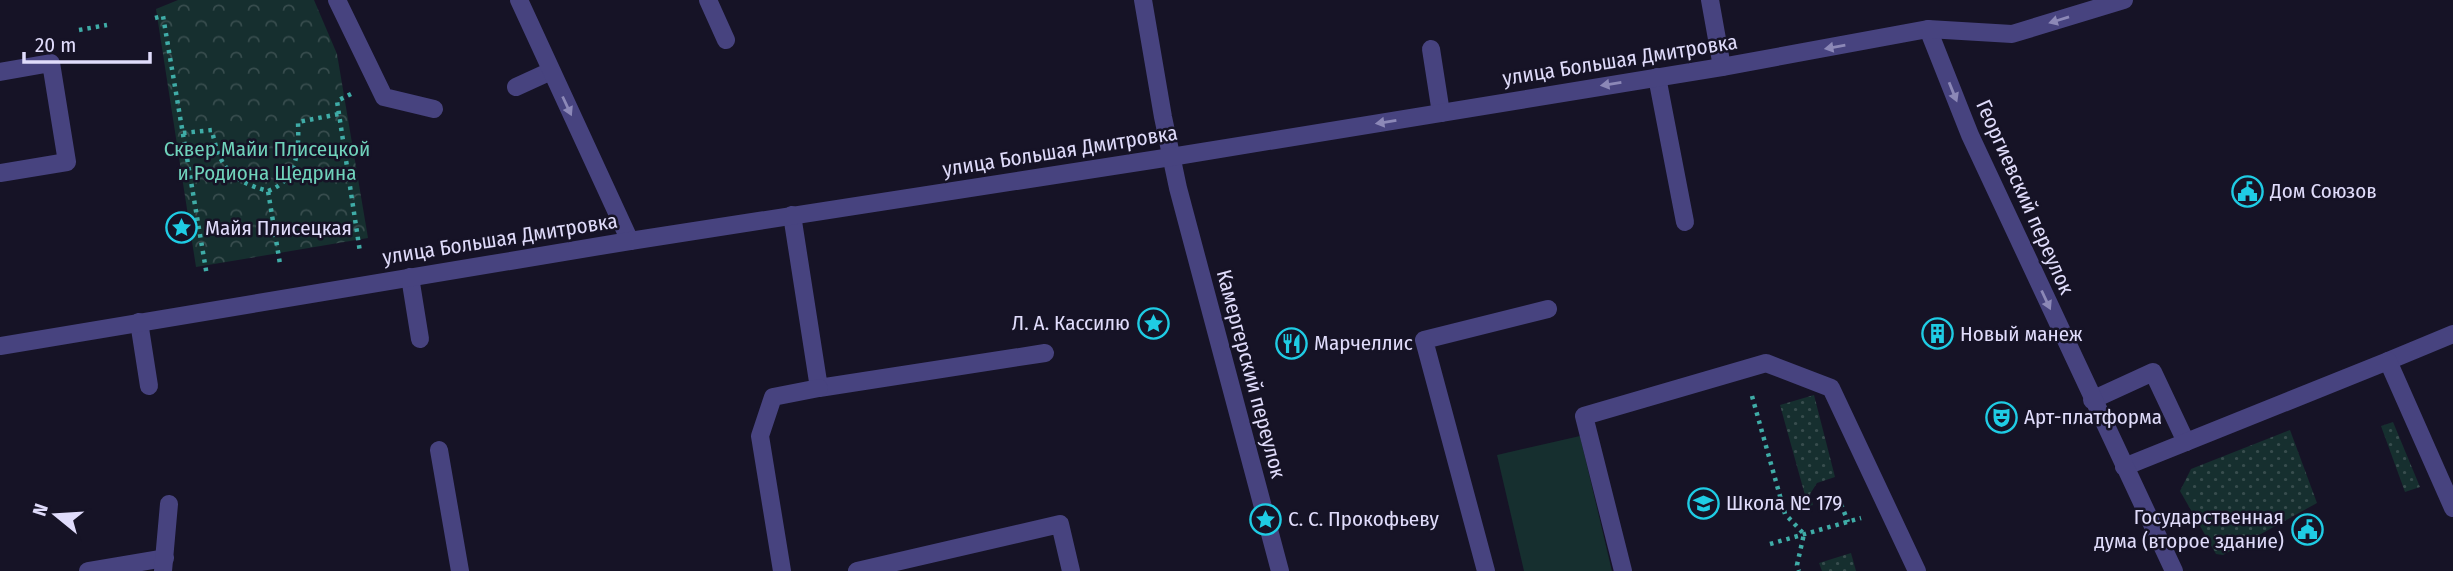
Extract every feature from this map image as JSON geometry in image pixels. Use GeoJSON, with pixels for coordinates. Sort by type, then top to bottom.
{"type":"FeatureCollection","features":[{"type":"Feature","properties":{"kind":"street"},"geometry":{"type":"LineString","coordinates":[[337,0],[384,97],[434,109]]}},
{"type":"Feature","properties":{"kind":"street"},"geometry":{"type":"LineString","coordinates":[[519,0],[630,241]]}},
{"type":"Feature","properties":{"kind":"street"},"geometry":{"type":"LineString","coordinates":[[708,0],[726,40]]}},
{"type":"Feature","properties":{"kind":"street","name":"Камергерский переулок"},"geometry":{"type":"LineString","coordinates":[[1143,0],[1178,188],[1280,571]]}},
{"type":"Feature","properties":{"kind":"street"},"geometry":{"type":"LineString","coordinates":[[1710,0],[1722,67]]}},
{"type":"Feature","properties":{"kind":"street","name":"улица Большая Дмитровка"},"geometry":{"type":"LineString","coordinates":[[0,346],[630,241],[1171,157],[1722,67],[1928,29],[2012,34],[2124,0]]}},
{"type":"Feature","properties":{"kind":"street","name":"Георгиевский переулок"},"geometry":{"type":"LineString","coordinates":[[1928,29],[1970,135],[2123,467],[2174,571]]}},
{"type":"Feature","properties":{"kind":"street"},"geometry":{"type":"LineString","coordinates":[[1431,49],[1441,113]]}},
{"type":"Feature","properties":{"kind":"street"},"geometry":{"type":"LineString","coordinates":[[0,72],[51,63],[67,162],[0,173]]}},
{"type":"Feature","properties":{"kind":"street"},"geometry":{"type":"LineString","coordinates":[[516,87],[551,71]]}},
{"type":"Feature","properties":{"kind":"street"},"geometry":{"type":"LineString","coordinates":[[1657,77],[1685,222]]}},
{"type":"Feature","properties":{"kind":"street"},"geometry":{"type":"LineString","coordinates":[[792,215],[819,388]]}},
{"type":"Feature","properties":{"kind":"street"},"geometry":{"type":"LineString","coordinates":[[410,277],[420,339]]}},
{"type":"Feature","properties":{"kind":"street"},"geometry":{"type":"LineString","coordinates":[[1486,571],[1424,340],[1548,309]]}},
{"type":"Feature","properties":{"kind":"street"},"geometry":{"type":"LineString","coordinates":[[139,322],[149,386]]}},
{"type":"Feature","properties":{"kind":"street"},"geometry":{"type":"LineString","coordinates":[[2123,467],[2453,334]]}},
{"type":"Feature","properties":{"kind":"street"},"geometry":{"type":"LineString","coordinates":[[782,571],[760,436],[773,397],[1045,353]]}},
{"type":"Feature","properties":{"kind":"street"},"geometry":{"type":"LineString","coordinates":[[2388,361],[2453,508]]}},
{"type":"Feature","properties":{"kind":"street"},"geometry":{"type":"LineString","coordinates":[[1623,571],[1584,416],[1766,363],[1831,388],[1917,571]]}},
{"type":"Feature","properties":{"kind":"street"},"geometry":{"type":"LineString","coordinates":[[2092,400],[2153,372],[2186,442]]}},
{"type":"Feature","properties":{"kind":"street"},"geometry":{"type":"LineString","coordinates":[[439,450],[460,571]]}},
{"type":"Feature","properties":{"kind":"street"},"geometry":{"type":"LineString","coordinates":[[88,571],[164,564],[169,504]]}},
{"type":"Feature","properties":{"kind":"street"},"geometry":{"type":"LineString","coordinates":[[857,571],[1060,524],[1071,571]]}},
{"type":"Feature","properties":{"kind":"path"},"geometry":{"type":"LineString","coordinates":[[155,18],[163,16],[206,275]]}},
{"type":"Feature","properties":{"kind":"path"},"geometry":{"type":"LineString","coordinates":[[79,30],[107,25]]}},
{"type":"Feature","properties":{"kind":"path"},"geometry":{"type":"LineString","coordinates":[[337,101],[360,252]]}},
{"type":"Feature","properties":{"kind":"path"},"geometry":{"type":"LineString","coordinates":[[183,133],[212,130],[216,150],[225,168],[234,178],[268,191],[288,179],[295,164],[299,146],[298,122],[339,114]]}},
{"type":"Feature","properties":{"kind":"path"},"geometry":{"type":"LineString","coordinates":[[268,191],[280,264]]}},
{"type":"Feature","properties":{"kind":"path"},"geometry":{"type":"LineString","coordinates":[[1745,369],[1785,514],[1804,534]]}},
{"type":"Feature","properties":{"kind":"path"},"geometry":{"type":"LineString","coordinates":[[1841,505],[1848,522]]}},
{"type":"Feature","properties":{"kind":"path"},"geometry":{"type":"LineString","coordinates":[[1770,544],[1889,510]]}},
{"type":"Feature","properties":{"kind":"path"},"geometry":{"type":"LineString","coordinates":[[1799,571],[1797,565],[1804,534]]}},
{"type":"Feature","properties":{"kind":"green space","name":"Сквер Майи Плисецкой и Родиона Щедрина"},"geometry":{"type":"Polygon","coordinates":[[[178,0],[314,0],[337,54],[368,238],[196,267],[156,9],[178,0]]]}},
{"type":"Feature","properties":{"kind":"green space"},"geometry":{"type":"Polygon","coordinates":[[[1814,395],[1835,477],[1817,483],[1810,494],[1813,505],[1808,506],[1780,405],[1814,395]]]}},
{"type":"Feature","properties":{"kind":"green space"},"geometry":{"type":"Polygon","coordinates":[[[2393,422],[2420,487],[2405,492],[2381,426],[2393,422]]]}},
{"type":"Feature","properties":{"kind":"green space"},"geometry":{"type":"Polygon","coordinates":[[[2290,430],[2317,503],[2223,555],[2216,554],[2180,491],[2191,469],[2290,430]]]}},
{"type":"Feature","properties":{"kind":"green space"},"geometry":{"type":"Polygon","coordinates":[[[1580,436],[1612,571],[1524,571],[1497,455],[1580,436]]]}},
{"type":"Feature","properties":{"kind":"green space"},"geometry":{"type":"Polygon","coordinates":[[[1851,553],[1856,571],[1822,571],[1819,563],[1851,553]]]}},
{"type":"Feature","properties":{"kind":"place","name":"Дом Союзов"},"geometry":{"type":"Point","coordinates":[2247,191]}},
{"type":"Feature","properties":{"kind":"place","name":"Майя Плисецкая"},"geometry":{"type":"Point","coordinates":[182,228]}},
{"type":"Feature","properties":{"kind":"place","name":"Л. А. Кассилю"},"geometry":{"type":"Point","coordinates":[1153,323]}},
{"type":"Feature","properties":{"kind":"place","name":"Новый манеж"},"geometry":{"type":"Point","coordinates":[1937,334]}},
{"type":"Feature","properties":{"kind":"place","name":"Марчеллис"},"geometry":{"type":"Point","coordinates":[1291,343]}},
{"type":"Feature","properties":{"kind":"place","name":"Арт-платформа"},"geometry":{"type":"Point","coordinates":[2001,417]}},
{"type":"Feature","properties":{"kind":"place","name":"Школа № 179"},"geometry":{"type":"Point","coordinates":[1703,503]}},
{"type":"Feature","properties":{"kind":"place","name":"С. С. Прокофьеву"},"geometry":{"type":"Point","coordinates":[1265,519]}},
{"type":"Feature","properties":{"kind":"place","name":"Государственная дума (второе здание)"},"geometry":{"type":"Point","coordinates":[2307,529]}}]}
